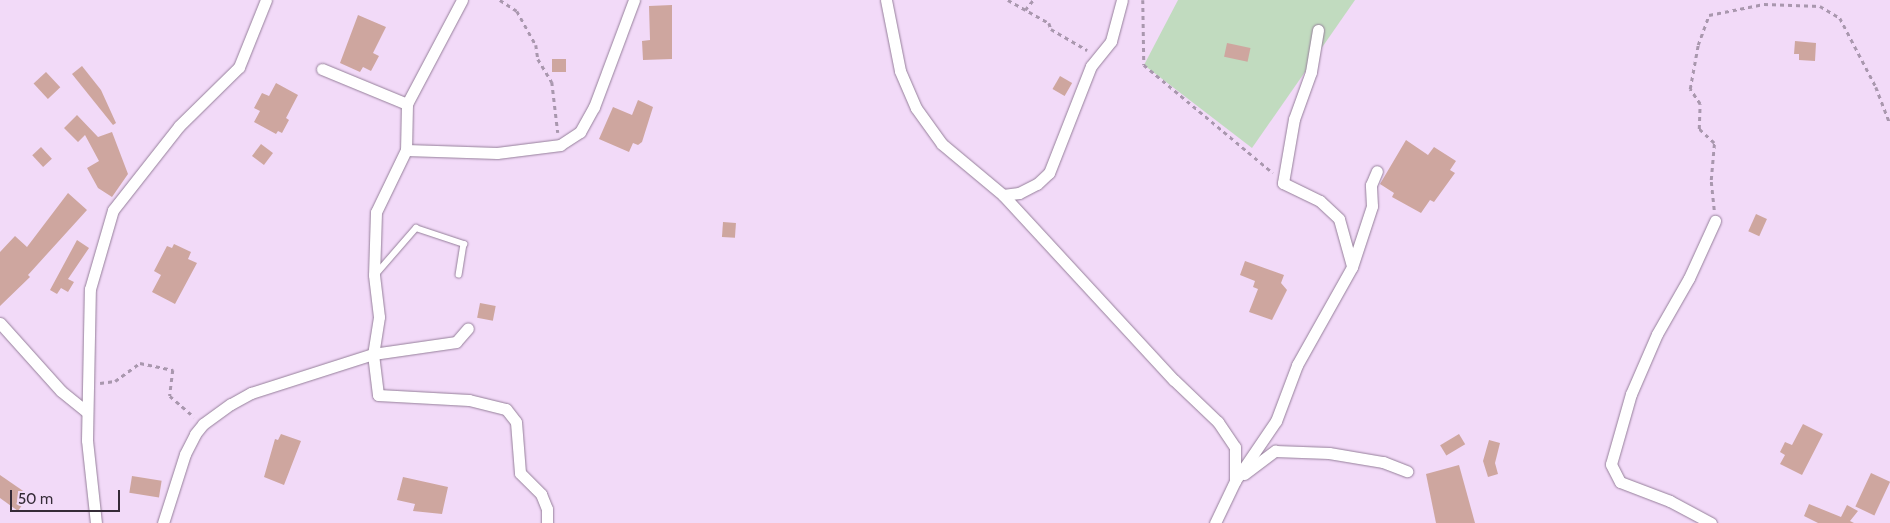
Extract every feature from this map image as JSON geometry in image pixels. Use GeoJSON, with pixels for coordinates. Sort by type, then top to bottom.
{"type":"FeatureCollection","features":[{"type":"Feature","properties":{"kind":"street"},"geometry":{"type":"LineString","coordinates":[[96,523],[89,485],[87,412],[90,289],[113,210],[179,126],[240,67],[266,0]]}},
{"type":"Feature","properties":{"kind":"street"},"geometry":{"type":"LineString","coordinates":[[462,0],[407,104],[406,150],[376,212],[374,275],[379,317],[373,354],[378,394],[469,400],[506,409],[514,416],[517,464],[520,473],[538,488],[544,500],[546,523]]}},
{"type":"Feature","properties":{"kind":"street"},"geometry":{"type":"LineString","coordinates":[[406,150],[497,153],[560,145],[580,132],[594,107],[634,0]]}},
{"type":"Feature","properties":{"kind":"street"},"geometry":{"type":"LineString","coordinates":[[886,0],[900,71],[916,108],[942,144],[1004,195],[1174,380],[1218,422],[1235,447],[1235,481]]}},
{"type":"Feature","properties":{"kind":"street"},"geometry":{"type":"LineString","coordinates":[[1004,195],[1031,187],[1049,173],[1091,66],[1111,41],[1122,0]]}},
{"type":"Feature","properties":{"kind":"street"},"geometry":{"type":"LineString","coordinates":[[1318,30],[1311,72],[1294,119],[1283,183],[1320,201],[1339,218],[1352,267]]}},
{"type":"Feature","properties":{"kind":"street"},"geometry":{"type":"LineString","coordinates":[[322,69],[407,104]]}},
{"type":"Feature","properties":{"kind":"street"},"geometry":{"type":"LineString","coordinates":[[1215,523],[1235,481],[1276,422],[1297,365],[1352,267],[1372,206],[1371,185],[1377,171]]}},
{"type":"Feature","properties":{"kind":"street"},"geometry":{"type":"LineString","coordinates":[[1711,523],[1670,501],[1620,482],[1611,464],[1631,394],[1657,334],[1689,278],[1715,221]]}},
{"type":"Feature","properties":{"kind":"street"},"geometry":{"type":"LineString","coordinates":[[0,323],[62,391],[87,412]]}},
{"type":"Feature","properties":{"kind":"street"},"geometry":{"type":"LineString","coordinates":[[163,523],[185,454],[202,424],[251,393],[373,354],[456,342],[468,328]]}},
{"type":"Feature","properties":{"kind":"street"},"geometry":{"type":"LineString","coordinates":[[1235,481],[1275,451],[1329,453],[1383,462],[1407,471]]}},
{"type":"Feature","properties":{"kind":"lane"},"geometry":{"type":"LineString","coordinates":[[374,275],[416,228],[464,244],[459,275]]}},
{"type":"Feature","properties":{"kind":"path"},"geometry":{"type":"LineString","coordinates":[[500,0],[517,11],[552,82],[560,145]]}},
{"type":"Feature","properties":{"kind":"path"},"geometry":{"type":"LineString","coordinates":[[1008,0],[1099,58]]}},
{"type":"Feature","properties":{"kind":"path"},"geometry":{"type":"LineString","coordinates":[[1025,10],[1033,0]]}},
{"type":"Feature","properties":{"kind":"path"},"geometry":{"type":"LineString","coordinates":[[1143,0],[1144,65],[1283,183]]}},
{"type":"Feature","properties":{"kind":"path"},"geometry":{"type":"LineString","coordinates":[[1715,221],[1711,180],[1714,143],[1699,129],[1700,104],[1690,89],[1698,45],[1709,15],[1764,4],[1820,6],[1840,18],[1876,87],[1890,123]]}},
{"type":"Feature","properties":{"kind":"path"},"geometry":{"type":"LineString","coordinates":[[88,384],[115,381],[140,363],[173,370],[170,396],[202,424]]}},
{"type":"Feature","properties":{"kind":"green space"},"geometry":{"type":"Polygon","coordinates":[[[1178,0],[1355,0],[1252,148],[1144,65],[1178,0]]]}},
{"type":"Feature","properties":{"kind":"building"},"geometry":{"type":"Polygon","coordinates":[[[672,5],[672,59],[643,60],[642,41],[650,40],[649,6],[672,5]]]}},
{"type":"Feature","properties":{"kind":"building"},"geometry":{"type":"Polygon","coordinates":[[[358,15],[386,27],[373,53],[379,56],[371,71],[363,67],[360,72],[340,63],[358,15]]]}},
{"type":"Feature","properties":{"kind":"building"},"geometry":{"type":"Polygon","coordinates":[[[1795,41],[1816,43],[1815,61],[1799,60],[1799,54],[1794,54],[1795,41]]]}},
{"type":"Feature","properties":{"kind":"building"},"geometry":{"type":"Polygon","coordinates":[[[1227,43],[1250,48],[1248,62],[1224,57],[1227,43]]]}},
{"type":"Feature","properties":{"kind":"building"},"geometry":{"type":"Polygon","coordinates":[[[552,59],[566,59],[566,72],[552,72],[552,59]]]}},
{"type":"Feature","properties":{"kind":"building"},"geometry":{"type":"Polygon","coordinates":[[[82,66],[101,90],[116,123],[113,125],[72,74],[82,66]]]}},
{"type":"Feature","properties":{"kind":"building"},"geometry":{"type":"Polygon","coordinates":[[[46,72],[60,87],[48,99],[34,84],[46,72]]]}},
{"type":"Feature","properties":{"kind":"building"},"geometry":{"type":"Polygon","coordinates":[[[1060,76],[1072,83],[1065,96],[1052,89],[1060,76]]]}},
{"type":"Feature","properties":{"kind":"building"},"geometry":{"type":"Polygon","coordinates":[[[276,83],[298,95],[286,118],[289,120],[282,133],[278,131],[276,134],[254,122],[260,111],[254,108],[262,93],[269,96],[276,83]]]}},
{"type":"Feature","properties":{"kind":"building"},"geometry":{"type":"Polygon","coordinates":[[[638,100],[653,107],[642,142],[638,145],[633,143],[629,152],[599,139],[613,107],[632,115],[638,100]]]}},
{"type":"Feature","properties":{"kind":"building"},"geometry":{"type":"Polygon","coordinates":[[[77,115],[98,137],[112,132],[128,174],[112,197],[98,188],[87,168],[99,161],[85,135],[78,142],[64,128],[77,115]]]}},
{"type":"Feature","properties":{"kind":"building"},"geometry":{"type":"Polygon","coordinates":[[[1406,140],[1428,155],[1434,147],[1456,161],[1450,170],[1455,173],[1434,202],[1430,200],[1421,213],[1392,197],[1394,193],[1380,184],[1406,140]]]}},
{"type":"Feature","properties":{"kind":"building"},"geometry":{"type":"Polygon","coordinates":[[[261,144],[273,153],[264,165],[252,156],[261,144]]]}},
{"type":"Feature","properties":{"kind":"building"},"geometry":{"type":"Polygon","coordinates":[[[41,147],[52,159],[43,167],[32,155],[41,147]]]}},
{"type":"Feature","properties":{"kind":"building"},"geometry":{"type":"Polygon","coordinates":[[[68,193],[87,210],[28,275],[30,277],[0,306],[0,252],[15,236],[27,247],[68,193]]]}},
{"type":"Feature","properties":{"kind":"building"},"geometry":{"type":"Polygon","coordinates":[[[1756,214],[1767,219],[1759,236],[1748,231],[1756,214]]]}},
{"type":"Feature","properties":{"kind":"building"},"geometry":{"type":"Polygon","coordinates":[[[723,222],[736,223],[735,238],[722,237],[723,222]]]}},
{"type":"Feature","properties":{"kind":"building"},"geometry":{"type":"Polygon","coordinates":[[[77,240],[89,248],[68,279],[74,282],[68,292],[61,288],[57,294],[50,290],[77,240]]]}},
{"type":"Feature","properties":{"kind":"building"},"geometry":{"type":"Polygon","coordinates":[[[174,244],[191,252],[188,259],[197,263],[175,304],[152,292],[161,275],[154,271],[167,246],[172,248],[174,244]]]}},
{"type":"Feature","properties":{"kind":"building"},"geometry":{"type":"Polygon","coordinates":[[[1245,261],[1284,275],[1281,283],[1287,290],[1272,320],[1249,312],[1258,289],[1253,287],[1255,281],[1240,275],[1245,261]]]}},
{"type":"Feature","properties":{"kind":"building"},"geometry":{"type":"Polygon","coordinates":[[[480,303],[496,306],[493,321],[477,318],[480,303]]]}},
{"type":"Feature","properties":{"kind":"building"},"geometry":{"type":"Polygon","coordinates":[[[1803,424],[1823,434],[1802,475],[1780,464],[1785,455],[1780,452],[1785,442],[1792,445],[1803,424]]]}},
{"type":"Feature","properties":{"kind":"building"},"geometry":{"type":"Polygon","coordinates":[[[281,434],[301,441],[284,485],[264,477],[275,439],[278,440],[281,434]]]}},
{"type":"Feature","properties":{"kind":"building"},"geometry":{"type":"Polygon","coordinates":[[[1459,434],[1465,444],[1446,456],[1440,445],[1459,434]]]}},
{"type":"Feature","properties":{"kind":"building"},"geometry":{"type":"Polygon","coordinates":[[[1489,440],[1500,443],[1495,463],[1498,474],[1488,477],[1483,461],[1489,440]]]}},
{"type":"Feature","properties":{"kind":"building"},"geometry":{"type":"Polygon","coordinates":[[[1459,465],[1475,523],[1436,523],[1426,474],[1459,465]]]}},
{"type":"Feature","properties":{"kind":"building"},"geometry":{"type":"Polygon","coordinates":[[[1871,473],[1890,482],[1874,515],[1855,507],[1871,473]]]}},
{"type":"Feature","properties":{"kind":"building"},"geometry":{"type":"Polygon","coordinates":[[[0,475],[29,495],[18,511],[0,498],[0,475]]]}},
{"type":"Feature","properties":{"kind":"building"},"geometry":{"type":"Polygon","coordinates":[[[132,476],[162,481],[159,497],[129,493],[132,476]]]}},
{"type":"Feature","properties":{"kind":"building"},"geometry":{"type":"Polygon","coordinates":[[[403,477],[448,487],[442,514],[413,511],[415,504],[397,500],[403,477]]]}},
{"type":"Feature","properties":{"kind":"building"},"geometry":{"type":"Polygon","coordinates":[[[1809,504],[1841,517],[1847,505],[1858,511],[1850,521],[1854,523],[1818,523],[1804,516],[1809,504]]]}}]}
